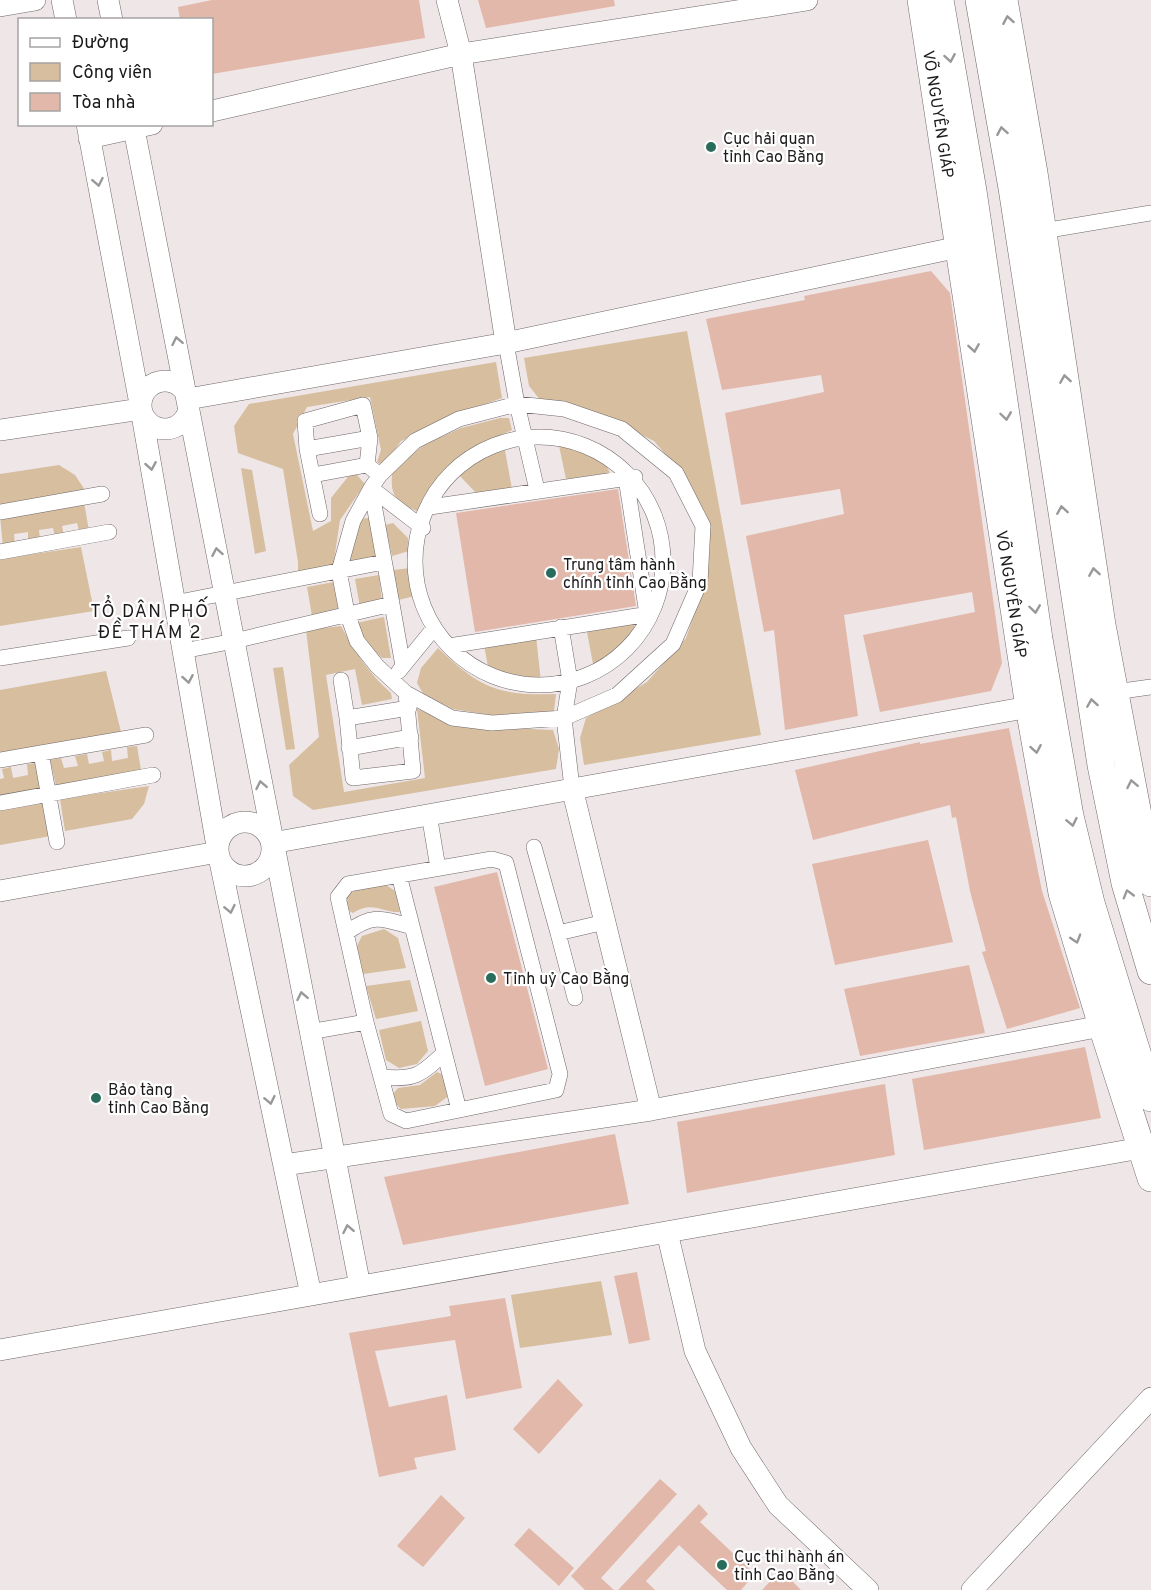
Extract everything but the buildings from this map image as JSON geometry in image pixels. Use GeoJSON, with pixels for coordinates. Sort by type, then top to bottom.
{"type":"FeatureCollection","features":[{"type":"Feature","properties":{"kind":"highway","name":"VÕ NGUYÊN GIÁP"},"geometry":{"type":"LineString","coordinates":[[921,0],[992,179],[1031,233],[1010,295],[1040,705],[1062,892],[1102,1026],[1151,1098]]}},
{"type":"Feature","properties":{"kind":"highway","name":"VÕ NGUYÊN GIÁP"},"geometry":{"type":"LineString","coordinates":[[940,0],[992,179]]}},
{"type":"Feature","properties":{"kind":"highway","name":"VÕ NGUYÊN GIÁP"},"geometry":{"type":"LineString","coordinates":[[979,0],[992,179]]}},
{"type":"Feature","properties":{"kind":"highway","name":"VÕ NGUYÊN GIÁP"},"geometry":{"type":"LineString","coordinates":[[1004,0],[992,179],[970,245],[1010,295],[1102,626],[1151,883]]}},
{"type":"Feature","properties":{"kind":"highway"},"geometry":{"type":"LineString","coordinates":[[970,245],[1031,233]]}},
{"type":"Feature","properties":{"kind":"highway","name":"VÕ NGUYÊN GIÁP"},"geometry":{"type":"LineString","coordinates":[[1010,295],[1125,883],[1151,971]]}},
{"type":"Feature","properties":{"kind":"highway","name":"VÕ NGUYÊN GIÁP"},"geometry":{"type":"LineString","coordinates":[[1040,705],[1070,816],[1126,1063],[1149,1141],[1151,1178]]}},
{"type":"Feature","properties":{"kind":"street"},"geometry":{"type":"LineString","coordinates":[[0,6],[35,0]]}},
{"type":"Feature","properties":{"kind":"street"},"geometry":{"type":"LineString","coordinates":[[62,0],[66,18]]}},
{"type":"Feature","properties":{"kind":"street"},"geometry":{"type":"LineString","coordinates":[[108,0],[112,18]]}},
{"type":"Feature","properties":{"kind":"street"},"geometry":{"type":"LineString","coordinates":[[447,0],[461,54],[517,404],[537,490]]}},
{"type":"Feature","properties":{"kind":"street"},"geometry":{"type":"LineString","coordinates":[[213,111],[461,54],[807,0]]}},
{"type":"Feature","properties":{"kind":"street"},"geometry":{"type":"LineString","coordinates":[[311,1295],[218,852],[141,409],[88,131],[140,126],[224,593],[360,1286]]}},
{"type":"Feature","properties":{"kind":"street"},"geometry":{"type":"LineString","coordinates":[[1031,233],[1151,213]]}},
{"type":"Feature","properties":{"kind":"street"},"geometry":{"type":"LineString","coordinates":[[188,399],[506,343],[970,245]]}},
{"type":"Feature","properties":{"kind":"street"},"geometry":{"type":"LineString","coordinates":[[172,382],[179,386],[188,399],[189,406],[184,421],[171,429],[155,427],[149,423],[141,409],[144,393],[156,383],[172,382]]}},
{"type":"Feature","properties":{"kind":"street"},"geometry":{"type":"LineString","coordinates":[[517,404],[564,409],[622,429],[676,473],[703,526],[700,582],[673,644],[617,695],[564,718],[492,723],[452,718],[408,700],[357,641],[347,614],[339,571],[353,520],[376,481],[415,441],[459,419],[517,404]]}},
{"type":"Feature","properties":{"kind":"street"},"geometry":{"type":"LineString","coordinates":[[320,514],[307,448],[305,421],[363,405],[370,438],[367,465],[376,481],[410,518],[423,528]]}},
{"type":"Feature","properties":{"kind":"street"},"geometry":{"type":"LineString","coordinates":[[0,430],[141,409]]}},
{"type":"Feature","properties":{"kind":"street"},"geometry":{"type":"LineString","coordinates":[[523,435],[556,437],[592,447],[630,477],[651,509],[661,538],[662,580],[648,614],[632,643],[611,663],[585,677],[550,686],[514,686],[480,674],[433,633],[418,584],[417,562],[423,528],[434,499],[470,456],[493,442],[523,435]]}},
{"type":"Feature","properties":{"kind":"street"},"geometry":{"type":"LineString","coordinates":[[307,448],[370,438]]}},
{"type":"Feature","properties":{"kind":"street"},"geometry":{"type":"LineString","coordinates":[[313,476],[367,465]]}},
{"type":"Feature","properties":{"kind":"street"},"geometry":{"type":"LineString","coordinates":[[430,507],[630,477]]}},
{"type":"Feature","properties":{"kind":"street"},"geometry":{"type":"LineString","coordinates":[[630,477],[636,543],[648,614]]}},
{"type":"Feature","properties":{"kind":"street"},"geometry":{"type":"LineString","coordinates":[[376,481],[384,562],[403,666]]}},
{"type":"Feature","properties":{"kind":"street"},"geometry":{"type":"LineString","coordinates":[[0,512],[102,494]]}},
{"type":"Feature","properties":{"kind":"street"},"geometry":{"type":"LineString","coordinates":[[0,552],[109,532]]}},
{"type":"Feature","properties":{"kind":"street"},"geometry":{"type":"LineString","coordinates":[[636,543],[661,538]]}},
{"type":"Feature","properties":{"kind":"street"},"geometry":{"type":"LineString","coordinates":[[174,603],[384,562]]}},
{"type":"Feature","properties":{"kind":"street"},"geometry":{"type":"LineString","coordinates":[[183,651],[392,604]]}},
{"type":"Feature","properties":{"kind":"street"},"geometry":{"type":"LineString","coordinates":[[449,646],[648,614]]}},
{"type":"Feature","properties":{"kind":"street"},"geometry":{"type":"LineString","coordinates":[[561,627],[570,681],[564,718],[572,789],[651,1110]]}},
{"type":"Feature","properties":{"kind":"street"},"geometry":{"type":"LineString","coordinates":[[391,680],[433,633]]}},
{"type":"Feature","properties":{"kind":"street"},"geometry":{"type":"LineString","coordinates":[[0,658],[128,638]]}},
{"type":"Feature","properties":{"kind":"street"},"geometry":{"type":"LineString","coordinates":[[341,680],[352,778],[413,771],[408,700]]}},
{"type":"Feature","properties":{"kind":"street"},"geometry":{"type":"LineString","coordinates":[[1114,692],[1151,687]]}},
{"type":"Feature","properties":{"kind":"street"},"geometry":{"type":"LineString","coordinates":[[347,718],[408,700]]}},
{"type":"Feature","properties":{"kind":"street"},"geometry":{"type":"LineString","coordinates":[[272,843],[1040,705]]}},
{"type":"Feature","properties":{"kind":"street"},"geometry":{"type":"LineString","coordinates":[[0,760],[146,735]]}},
{"type":"Feature","properties":{"kind":"street"},"geometry":{"type":"LineString","coordinates":[[349,748],[411,737]]}},
{"type":"Feature","properties":{"kind":"street"},"geometry":{"type":"LineString","coordinates":[[41,753],[57,842]]}},
{"type":"Feature","properties":{"kind":"street"},"geometry":{"type":"LineString","coordinates":[[0,803],[153,775]]}},
{"type":"Feature","properties":{"kind":"street"},"geometry":{"type":"LineString","coordinates":[[429,814],[438,868]]}},
{"type":"Feature","properties":{"kind":"street"},"geometry":{"type":"LineString","coordinates":[[236,823],[254,823],[262,827],[272,843],[272,851],[265,867],[250,876],[233,873],[220,860],[218,852],[218,843],[222,834],[236,823]]}},
{"type":"Feature","properties":{"kind":"street"},"geometry":{"type":"LineString","coordinates":[[534,847],[575,998]]}},
{"type":"Feature","properties":{"kind":"street"},"geometry":{"type":"LineString","coordinates":[[0,891],[218,852]]}},
{"type":"Feature","properties":{"kind":"street"},"geometry":{"type":"LineString","coordinates":[[492,858],[506,863],[560,1074],[556,1090],[406,1121],[391,1114],[366,1022],[338,897],[348,884],[438,868],[492,858]]}},
{"type":"Feature","properties":{"kind":"street"},"geometry":{"type":"LineString","coordinates":[[399,875],[459,1110]]}},
{"type":"Feature","properties":{"kind":"street"},"geometry":{"type":"LineString","coordinates":[[346,933],[361,922],[382,918],[412,927]]}},
{"type":"Feature","properties":{"kind":"street"},"geometry":{"type":"LineString","coordinates":[[558,933],[604,922]]}},
{"type":"Feature","properties":{"kind":"street"},"geometry":{"type":"LineString","coordinates":[[309,1032],[366,1022]]}},
{"type":"Feature","properties":{"kind":"street"},"geometry":{"type":"LineString","coordinates":[[284,1165],[651,1110],[1102,1026]]}},
{"type":"Feature","properties":{"kind":"street"},"geometry":{"type":"LineString","coordinates":[[381,1077],[404,1079],[424,1072],[444,1053]]}},
{"type":"Feature","properties":{"kind":"street"},"geometry":{"type":"LineString","coordinates":[[0,1350],[667,1232],[1149,1141]]}},
{"type":"Feature","properties":{"kind":"street"},"geometry":{"type":"LineString","coordinates":[[667,1232],[695,1351],[741,1448],[778,1505],[868,1590]]}},
{"type":"Feature","properties":{"kind":"street"},"geometry":{"type":"LineString","coordinates":[[972,1590],[1151,1398]]}},
{"type":"Feature","properties":{"kind":"green space"},"geometry":{"type":"Polygon","coordinates":[[[687,331],[761,735],[584,765],[580,738],[586,718],[647,682],[686,638],[702,591],[710,550],[706,514],[684,476],[654,441],[595,412],[541,401],[529,386],[524,358],[687,331]]]}},
{"type":"Feature","properties":{"kind":"green space"},"geometry":{"type":"Polygon","coordinates":[[[496,362],[502,398],[463,412],[401,441],[384,466],[377,462],[381,450],[370,397],[307,407],[293,434],[313,531],[331,521],[331,498],[351,473],[357,475],[365,484],[340,520],[333,567],[298,573],[283,469],[238,453],[234,426],[249,404],[496,362]]]}},
{"type":"Feature","properties":{"kind":"green space"},"geometry":{"type":"Polygon","coordinates":[[[500,418],[509,418],[512,430],[456,459],[437,480],[419,512],[395,496],[392,484],[393,467],[426,444],[461,428],[500,418]]]}},
{"type":"Feature","properties":{"kind":"green space"},"geometry":{"type":"Polygon","coordinates":[[[558,441],[595,455],[610,473],[566,479],[558,441]]]}},
{"type":"Feature","properties":{"kind":"green space"},"geometry":{"type":"Polygon","coordinates":[[[504,445],[512,489],[477,494],[459,475],[481,454],[504,445]]]}},
{"type":"Feature","properties":{"kind":"green space"},"geometry":{"type":"Polygon","coordinates":[[[59,465],[75,475],[85,490],[0,506],[0,474],[59,465]]]}},
{"type":"Feature","properties":{"kind":"green space"},"geometry":{"type":"Polygon","coordinates":[[[241,468],[252,470],[266,551],[255,554],[241,468]]]}},
{"type":"Feature","properties":{"kind":"green space"},"geometry":{"type":"Polygon","coordinates":[[[84,502],[89,531],[80,534],[77,523],[62,526],[64,536],[55,537],[53,528],[39,530],[40,540],[28,542],[28,532],[14,534],[15,545],[3,547],[0,516],[84,502]]]}},
{"type":"Feature","properties":{"kind":"green space"},"geometry":{"type":"Polygon","coordinates":[[[369,518],[377,556],[372,562],[353,564],[348,561],[359,519],[369,518]]]}},
{"type":"Feature","properties":{"kind":"green space"},"geometry":{"type":"Polygon","coordinates":[[[393,523],[408,538],[409,551],[392,556],[385,525],[393,523]]]}},
{"type":"Feature","properties":{"kind":"green space"},"geometry":{"type":"Polygon","coordinates":[[[81,547],[94,611],[0,626],[0,559],[81,547]]]}},
{"type":"Feature","properties":{"kind":"green space"},"geometry":{"type":"Polygon","coordinates":[[[411,568],[415,596],[398,600],[393,570],[411,568]]]}},
{"type":"Feature","properties":{"kind":"green space"},"geometry":{"type":"Polygon","coordinates":[[[379,575],[382,602],[360,607],[355,579],[379,575]]]}},
{"type":"Feature","properties":{"kind":"green space"},"geometry":{"type":"Polygon","coordinates":[[[334,582],[339,610],[312,616],[307,587],[334,582]]]}},
{"type":"Feature","properties":{"kind":"green space"},"geometry":{"type":"Polygon","coordinates":[[[384,617],[391,658],[382,658],[365,642],[356,623],[384,617]]]}},
{"type":"Feature","properties":{"kind":"green space"},"geometry":{"type":"Polygon","coordinates":[[[634,622],[635,632],[615,655],[594,669],[586,627],[634,622]]]}},
{"type":"Feature","properties":{"kind":"green space"},"geometry":{"type":"Polygon","coordinates":[[[341,626],[363,662],[391,693],[392,699],[362,705],[355,669],[326,675],[344,792],[425,778],[417,709],[461,726],[553,730],[559,749],[556,769],[313,810],[293,796],[289,765],[319,737],[306,630],[341,626]]]}},
{"type":"Feature","properties":{"kind":"green space"},"geometry":{"type":"Polygon","coordinates":[[[536,636],[541,682],[513,681],[489,672],[484,645],[536,636]]]}},
{"type":"Feature","properties":{"kind":"green space"},"geometry":{"type":"Polygon","coordinates":[[[438,648],[478,681],[491,687],[519,693],[556,694],[554,711],[522,717],[489,715],[453,709],[424,695],[417,683],[421,668],[438,648]]]}},
{"type":"Feature","properties":{"kind":"green space"},"geometry":{"type":"Polygon","coordinates":[[[283,667],[295,749],[286,750],[273,668],[283,667]]]}},
{"type":"Feature","properties":{"kind":"green space"},"geometry":{"type":"Polygon","coordinates":[[[106,671],[122,736],[0,757],[0,690],[106,671]]]}},
{"type":"Feature","properties":{"kind":"green space"},"geometry":{"type":"Polygon","coordinates":[[[137,746],[142,776],[57,790],[50,760],[61,758],[64,768],[78,766],[75,756],[87,754],[89,764],[104,761],[102,752],[111,750],[112,761],[128,758],[127,747],[137,746]]]}},
{"type":"Feature","properties":{"kind":"green space"},"geometry":{"type":"Polygon","coordinates":[[[37,763],[42,793],[0,800],[0,779],[4,778],[2,769],[11,767],[13,778],[28,775],[27,764],[37,763]]]}},
{"type":"Feature","properties":{"kind":"green space"},"geometry":{"type":"Polygon","coordinates":[[[149,786],[144,804],[132,819],[65,831],[60,799],[149,786]]]}},
{"type":"Feature","properties":{"kind":"green space"},"geometry":{"type":"Polygon","coordinates":[[[44,802],[51,836],[0,845],[0,810],[44,802]]]}},
{"type":"Feature","properties":{"kind":"green space"},"geometry":{"type":"Polygon","coordinates":[[[386,885],[395,891],[400,912],[372,907],[353,913],[346,909],[347,897],[355,890],[386,885]]]}},
{"type":"Feature","properties":{"kind":"green space"},"geometry":{"type":"Polygon","coordinates":[[[384,929],[398,938],[406,968],[363,974],[357,946],[362,936],[384,929]]]}},
{"type":"Feature","properties":{"kind":"green space"},"geometry":{"type":"Polygon","coordinates":[[[410,980],[418,1011],[376,1019],[366,986],[410,980]]]}},
{"type":"Feature","properties":{"kind":"green space"},"geometry":{"type":"Polygon","coordinates":[[[421,1021],[428,1051],[417,1064],[399,1068],[386,1060],[379,1030],[421,1021]]]}},
{"type":"Feature","properties":{"kind":"green space"},"geometry":{"type":"Polygon","coordinates":[[[437,1072],[445,1076],[447,1097],[435,1106],[401,1109],[394,1102],[393,1094],[398,1088],[420,1085],[437,1072]]]}},
{"type":"Feature","properties":{"kind":"green space"},"geometry":{"type":"Polygon","coordinates":[[[601,1281],[612,1335],[520,1348],[511,1295],[601,1281]]]}},
{"type":"Feature","properties":{"kind":"place","name":"Cục hải quan tỉnh Cao Bằng"},"geometry":{"type":"Point","coordinates":[711,147]}},
{"type":"Feature","properties":{"kind":"place","name":"Trung tâm hành chính tỉnh Cao Bằng"},"geometry":{"type":"Point","coordinates":[551,573]}},
{"type":"Feature","properties":{"kind":"place","name":"Tỉnh uỷ Cao Bằng"},"geometry":{"type":"Point","coordinates":[491,978]}},
{"type":"Feature","properties":{"kind":"place","name":"Bảo tàng tỉnh Cao Bằng"},"geometry":{"type":"Point","coordinates":[96,1098]}},
{"type":"Feature","properties":{"kind":"place","name":"Cục thi hành án tỉnh Cao Bằng"},"geometry":{"type":"Point","coordinates":[722,1565]}},
{"type":"Feature","properties":{"kind":"district","name":"TỔ DÂN PHỐ ĐỀ THÁM 2"},"geometry":{"type":"Point","coordinates":[150,621]}}]}
